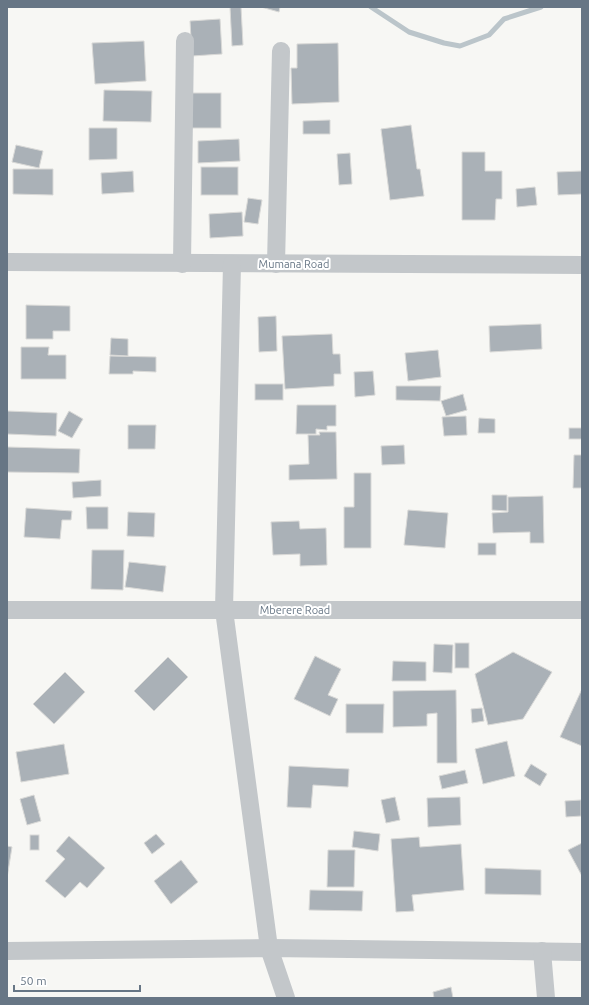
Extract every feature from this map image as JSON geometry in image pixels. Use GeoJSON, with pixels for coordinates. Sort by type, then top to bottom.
{"type":"FeatureCollection","features":[{"type":"Feature","properties":{"kind":"street"},"geometry":{"type":"LineString","coordinates":[[182,264],[185,41]]}},
{"type":"Feature","properties":{"kind":"street"},"geometry":{"type":"LineString","coordinates":[[276,264],[281,51]]}},
{"type":"Feature","properties":{"kind":"street","name":"Mumana Road"},"geometry":{"type":"LineString","coordinates":[[7,262],[582,265]]}},
{"type":"Feature","properties":{"kind":"street"},"geometry":{"type":"LineString","coordinates":[[232,264],[224,610],[269,948],[286,998]]}},
{"type":"Feature","properties":{"kind":"street","name":"Mberere Road"},"geometry":{"type":"LineString","coordinates":[[7,610],[582,610]]}},
{"type":"Feature","properties":{"kind":"street"},"geometry":{"type":"LineString","coordinates":[[7,952],[269,948],[582,952]]}},
{"type":"Feature","properties":{"kind":"street"},"geometry":{"type":"LineString","coordinates":[[542,951],[546,998]]}},
{"type":"Feature","properties":{"kind":"building"},"geometry":{"type":"Polygon","coordinates":[[[230,7],[241,7],[243,45],[232,46],[230,7]]]}},
{"type":"Feature","properties":{"kind":"building"},"geometry":{"type":"Polygon","coordinates":[[[261,7],[280,7],[279,12],[261,7]]]}},
{"type":"Feature","properties":{"kind":"building"},"geometry":{"type":"Polygon","coordinates":[[[220,19],[222,54],[192,56],[190,21],[220,19]]]}},
{"type":"Feature","properties":{"kind":"building"},"geometry":{"type":"Polygon","coordinates":[[[144,41],[146,81],[95,84],[92,43],[144,41]]]}},
{"type":"Feature","properties":{"kind":"building"},"geometry":{"type":"Polygon","coordinates":[[[338,43],[339,102],[292,104],[291,68],[297,68],[297,44],[338,43]]]}},
{"type":"Feature","properties":{"kind":"building"},"geometry":{"type":"Polygon","coordinates":[[[104,90],[152,91],[151,122],[103,121],[104,90]]]}},
{"type":"Feature","properties":{"kind":"building"},"geometry":{"type":"Polygon","coordinates":[[[191,93],[221,93],[221,128],[191,128],[191,93]]]}},
{"type":"Feature","properties":{"kind":"building"},"geometry":{"type":"Polygon","coordinates":[[[330,120],[330,134],[303,134],[303,121],[330,120]]]}},
{"type":"Feature","properties":{"kind":"building"},"geometry":{"type":"Polygon","coordinates":[[[411,125],[417,169],[420,169],[424,196],[390,200],[381,129],[411,125]]]}},
{"type":"Feature","properties":{"kind":"building"},"geometry":{"type":"Polygon","coordinates":[[[89,128],[117,128],[117,159],[89,160],[89,128]]]}},
{"type":"Feature","properties":{"kind":"building"},"geometry":{"type":"Polygon","coordinates":[[[239,139],[240,161],[198,163],[198,141],[239,139]]]}},
{"type":"Feature","properties":{"kind":"building"},"geometry":{"type":"Polygon","coordinates":[[[16,145],[43,151],[39,168],[12,162],[16,145]]]}},
{"type":"Feature","properties":{"kind":"building"},"geometry":{"type":"Polygon","coordinates":[[[462,152],[485,152],[485,171],[502,171],[502,199],[496,199],[495,220],[462,220],[462,152]]]}},
{"type":"Feature","properties":{"kind":"building"},"geometry":{"type":"Polygon","coordinates":[[[350,153],[352,184],[339,185],[337,154],[350,153]]]}},
{"type":"Feature","properties":{"kind":"building"},"geometry":{"type":"Polygon","coordinates":[[[201,167],[238,167],[238,195],[201,195],[201,167]]]}},
{"type":"Feature","properties":{"kind":"building"},"geometry":{"type":"Polygon","coordinates":[[[13,169],[53,169],[53,195],[13,194],[13,169]]]}},
{"type":"Feature","properties":{"kind":"building"},"geometry":{"type":"Polygon","coordinates":[[[133,171],[134,192],[102,194],[101,173],[133,171]]]}},
{"type":"Feature","properties":{"kind":"building"},"geometry":{"type":"Polygon","coordinates":[[[582,171],[582,194],[558,195],[557,172],[582,171]]]}},
{"type":"Feature","properties":{"kind":"building"},"geometry":{"type":"Polygon","coordinates":[[[535,187],[537,205],[517,207],[516,189],[535,187]]]}},
{"type":"Feature","properties":{"kind":"building"},"geometry":{"type":"Polygon","coordinates":[[[248,198],[262,200],[258,224],[244,222],[248,198]]]}},
{"type":"Feature","properties":{"kind":"building"},"geometry":{"type":"Polygon","coordinates":[[[242,212],[243,236],[210,238],[209,214],[242,212]]]}},
{"type":"Feature","properties":{"kind":"building"},"geometry":{"type":"Polygon","coordinates":[[[26,305],[70,306],[70,331],[53,331],[53,339],[26,339],[26,305]]]}},
{"type":"Feature","properties":{"kind":"building"},"geometry":{"type":"Polygon","coordinates":[[[276,316],[277,351],[259,352],[258,317],[276,316]]]}},
{"type":"Feature","properties":{"kind":"building"},"geometry":{"type":"Polygon","coordinates":[[[541,324],[542,349],[490,352],[489,326],[541,324]]]}},
{"type":"Feature","properties":{"kind":"building"},"geometry":{"type":"Polygon","coordinates":[[[332,334],[333,354],[340,354],[341,374],[334,374],[334,386],[285,389],[282,336],[332,334]]]}},
{"type":"Feature","properties":{"kind":"building"},"geometry":{"type":"Polygon","coordinates":[[[111,338],[128,339],[128,356],[110,355],[111,338]]]}},
{"type":"Feature","properties":{"kind":"building"},"geometry":{"type":"Polygon","coordinates":[[[21,347],[49,347],[48,355],[66,355],[66,379],[21,379],[21,347]]]}},
{"type":"Feature","properties":{"kind":"building"},"geometry":{"type":"Polygon","coordinates":[[[438,350],[441,377],[408,381],[405,353],[438,350]]]}},
{"type":"Feature","properties":{"kind":"building"},"geometry":{"type":"Polygon","coordinates":[[[110,356],[156,357],[156,372],[133,371],[133,374],[109,374],[110,356]]]}},
{"type":"Feature","properties":{"kind":"building"},"geometry":{"type":"Polygon","coordinates":[[[373,371],[375,395],[355,397],[354,372],[373,371]]]}},
{"type":"Feature","properties":{"kind":"building"},"geometry":{"type":"Polygon","coordinates":[[[255,384],[283,384],[283,400],[255,400],[255,384]]]}},
{"type":"Feature","properties":{"kind":"building"},"geometry":{"type":"Polygon","coordinates":[[[396,386],[441,386],[440,401],[396,400],[396,386]]]}},
{"type":"Feature","properties":{"kind":"building"},"geometry":{"type":"Polygon","coordinates":[[[463,394],[467,410],[446,416],[441,401],[463,394]]]}},
{"type":"Feature","properties":{"kind":"building"},"geometry":{"type":"Polygon","coordinates":[[[297,405],[336,405],[336,426],[327,426],[327,430],[316,429],[316,434],[296,434],[297,405]]]}},
{"type":"Feature","properties":{"kind":"building"},"geometry":{"type":"Polygon","coordinates":[[[7,411],[57,413],[56,436],[7,434],[7,411]]]}},
{"type":"Feature","properties":{"kind":"building"},"geometry":{"type":"Polygon","coordinates":[[[69,411],[83,419],[72,438],[58,431],[69,411]]]}},
{"type":"Feature","properties":{"kind":"building"},"geometry":{"type":"Polygon","coordinates":[[[466,416],[467,435],[444,436],[442,417],[466,416]]]}},
{"type":"Feature","properties":{"kind":"building"},"geometry":{"type":"Polygon","coordinates":[[[479,418],[495,419],[495,433],[478,433],[479,418]]]}},
{"type":"Feature","properties":{"kind":"building"},"geometry":{"type":"Polygon","coordinates":[[[128,425],[156,425],[155,449],[128,449],[128,425]]]}},
{"type":"Feature","properties":{"kind":"building"},"geometry":{"type":"Polygon","coordinates":[[[569,428],[582,428],[582,439],[569,439],[569,428]]]}},
{"type":"Feature","properties":{"kind":"building"},"geometry":{"type":"Polygon","coordinates":[[[319,432],[336,432],[337,479],[289,480],[289,465],[309,464],[308,435],[320,435],[319,432]]]}},
{"type":"Feature","properties":{"kind":"building"},"geometry":{"type":"Polygon","coordinates":[[[404,445],[405,464],[382,465],[381,446],[404,445]]]}},
{"type":"Feature","properties":{"kind":"building"},"geometry":{"type":"Polygon","coordinates":[[[7,447],[80,449],[79,473],[7,472],[7,447]]]}},
{"type":"Feature","properties":{"kind":"building"},"geometry":{"type":"Polygon","coordinates":[[[574,455],[582,455],[582,488],[573,488],[574,455]]]}},
{"type":"Feature","properties":{"kind":"building"},"geometry":{"type":"Polygon","coordinates":[[[354,473],[371,473],[371,548],[344,548],[344,507],[354,507],[354,473]]]}},
{"type":"Feature","properties":{"kind":"building"},"geometry":{"type":"Polygon","coordinates":[[[101,480],[101,496],[73,498],[72,482],[101,480]]]}},
{"type":"Feature","properties":{"kind":"building"},"geometry":{"type":"Polygon","coordinates":[[[492,495],[507,495],[507,511],[492,510],[492,495]]]}},
{"type":"Feature","properties":{"kind":"building"},"geometry":{"type":"Polygon","coordinates":[[[543,496],[544,543],[530,543],[530,532],[493,533],[492,513],[508,512],[508,497],[543,496]]]}},
{"type":"Feature","properties":{"kind":"building"},"geometry":{"type":"Polygon","coordinates":[[[86,507],[108,507],[108,529],[87,529],[86,507]]]}},
{"type":"Feature","properties":{"kind":"building"},"geometry":{"type":"Polygon","coordinates":[[[26,508],[72,511],[71,520],[62,520],[60,539],[24,537],[26,508]]]}},
{"type":"Feature","properties":{"kind":"building"},"geometry":{"type":"Polygon","coordinates":[[[408,510],[448,513],[445,548],[404,545],[408,510]]]}},
{"type":"Feature","properties":{"kind":"building"},"geometry":{"type":"Polygon","coordinates":[[[128,512],[155,513],[154,537],[127,536],[128,512]]]}},
{"type":"Feature","properties":{"kind":"building"},"geometry":{"type":"Polygon","coordinates":[[[299,521],[300,529],[326,528],[327,565],[300,566],[300,554],[273,555],[271,522],[299,521]]]}},
{"type":"Feature","properties":{"kind":"building"},"geometry":{"type":"Polygon","coordinates":[[[478,543],[496,543],[496,555],[478,555],[478,543]]]}},
{"type":"Feature","properties":{"kind":"building"},"geometry":{"type":"Polygon","coordinates":[[[92,550],[124,550],[123,590],[91,589],[92,550]]]}},
{"type":"Feature","properties":{"kind":"building"},"geometry":{"type":"Polygon","coordinates":[[[129,562],[166,566],[163,592],[125,587],[129,562]]]}},
{"type":"Feature","properties":{"kind":"building"},"geometry":{"type":"Polygon","coordinates":[[[455,643],[469,643],[469,668],[455,668],[455,643]]]}},
{"type":"Feature","properties":{"kind":"building"},"geometry":{"type":"Polygon","coordinates":[[[434,644],[453,645],[452,673],[433,672],[434,644]]]}},
{"type":"Feature","properties":{"kind":"building"},"geometry":{"type":"Polygon","coordinates":[[[513,652],[552,672],[523,719],[488,725],[475,674],[513,652]]]}},
{"type":"Feature","properties":{"kind":"building"},"geometry":{"type":"Polygon","coordinates":[[[315,656],[341,669],[328,695],[338,699],[330,716],[294,699],[315,656]]]}},
{"type":"Feature","properties":{"kind":"building"},"geometry":{"type":"Polygon","coordinates":[[[168,657],[188,677],[154,711],[134,691],[168,657]]]}},
{"type":"Feature","properties":{"kind":"building"},"geometry":{"type":"Polygon","coordinates":[[[393,661],[426,662],[426,681],[392,681],[393,661]]]}},
{"type":"Feature","properties":{"kind":"building"},"geometry":{"type":"Polygon","coordinates":[[[65,672],[85,692],[54,724],[33,704],[65,672]]]}},
{"type":"Feature","properties":{"kind":"building"},"geometry":{"type":"Polygon","coordinates":[[[582,689],[582,746],[560,737],[582,689]]]}},
{"type":"Feature","properties":{"kind":"building"},"geometry":{"type":"Polygon","coordinates":[[[456,690],[457,763],[437,763],[437,713],[427,714],[427,726],[393,727],[393,691],[456,690]]]}},
{"type":"Feature","properties":{"kind":"building"},"geometry":{"type":"Polygon","coordinates":[[[346,704],[384,704],[383,733],[346,733],[346,704]]]}},
{"type":"Feature","properties":{"kind":"building"},"geometry":{"type":"Polygon","coordinates":[[[482,708],[484,721],[472,723],[471,709],[482,708]]]}},
{"type":"Feature","properties":{"kind":"building"},"geometry":{"type":"Polygon","coordinates":[[[507,741],[515,776],[483,784],[475,749],[507,741]]]}},
{"type":"Feature","properties":{"kind":"building"},"geometry":{"type":"Polygon","coordinates":[[[64,744],[69,774],[21,782],[16,752],[64,744]]]}},
{"type":"Feature","properties":{"kind":"building"},"geometry":{"type":"Polygon","coordinates":[[[531,764],[547,774],[540,786],[524,776],[531,764]]]}},
{"type":"Feature","properties":{"kind":"building"},"geometry":{"type":"Polygon","coordinates":[[[289,766],[349,769],[348,787],[313,785],[311,808],[287,807],[289,766]]]}},
{"type":"Feature","properties":{"kind":"building"},"geometry":{"type":"Polygon","coordinates":[[[465,770],[468,783],[442,789],[439,776],[465,770]]]}},
{"type":"Feature","properties":{"kind":"building"},"geometry":{"type":"Polygon","coordinates":[[[34,795],[41,821],[27,825],[20,799],[34,795]]]}},
{"type":"Feature","properties":{"kind":"building"},"geometry":{"type":"Polygon","coordinates":[[[395,797],[400,820],[386,823],[381,800],[395,797]]]}},
{"type":"Feature","properties":{"kind":"building"},"geometry":{"type":"Polygon","coordinates":[[[460,797],[461,825],[428,827],[427,798],[460,797]]]}},
{"type":"Feature","properties":{"kind":"building"},"geometry":{"type":"Polygon","coordinates":[[[581,800],[581,816],[566,817],[565,801],[581,800]]]}},
{"type":"Feature","properties":{"kind":"building"},"geometry":{"type":"Polygon","coordinates":[[[354,831],[380,834],[378,851],[352,847],[354,831]]]}},
{"type":"Feature","properties":{"kind":"building"},"geometry":{"type":"Polygon","coordinates":[[[156,834],[165,844],[152,854],[144,843],[156,834]]]}},
{"type":"Feature","properties":{"kind":"building"},"geometry":{"type":"Polygon","coordinates":[[[30,835],[39,835],[39,850],[30,850],[30,835]]]}},
{"type":"Feature","properties":{"kind":"building"},"geometry":{"type":"Polygon","coordinates":[[[69,836],[105,868],[87,888],[80,882],[65,898],[45,881],[65,859],[56,851],[69,836]]]}},
{"type":"Feature","properties":{"kind":"building"},"geometry":{"type":"Polygon","coordinates":[[[419,837],[420,847],[461,844],[464,890],[412,895],[414,911],[396,912],[391,839],[419,837]]]}},
{"type":"Feature","properties":{"kind":"building"},"geometry":{"type":"Polygon","coordinates":[[[582,843],[582,876],[568,850],[582,843]]]}},
{"type":"Feature","properties":{"kind":"building"},"geometry":{"type":"Polygon","coordinates":[[[7,846],[12,847],[7,878],[7,846]]]}},
{"type":"Feature","properties":{"kind":"building"},"geometry":{"type":"Polygon","coordinates":[[[328,850],[355,850],[354,887],[327,887],[328,850]]]}},
{"type":"Feature","properties":{"kind":"building"},"geometry":{"type":"Polygon","coordinates":[[[181,860],[198,882],[171,904],[154,881],[181,860]]]}},
{"type":"Feature","properties":{"kind":"building"},"geometry":{"type":"Polygon","coordinates":[[[485,868],[541,870],[541,895],[485,894],[485,868]]]}},
{"type":"Feature","properties":{"kind":"building"},"geometry":{"type":"Polygon","coordinates":[[[310,890],[363,891],[362,911],[309,910],[310,890]]]}},
{"type":"Feature","properties":{"kind":"building"},"geometry":{"type":"Polygon","coordinates":[[[451,987],[453,998],[434,998],[433,992],[451,987]]]}},
{"type":"Feature","properties":{"kind":"waterway"},"geometry":{"type":"LineString","coordinates":[[371,7],[409,32],[444,43],[460,46],[489,35],[504,19],[541,7]]}}]}
